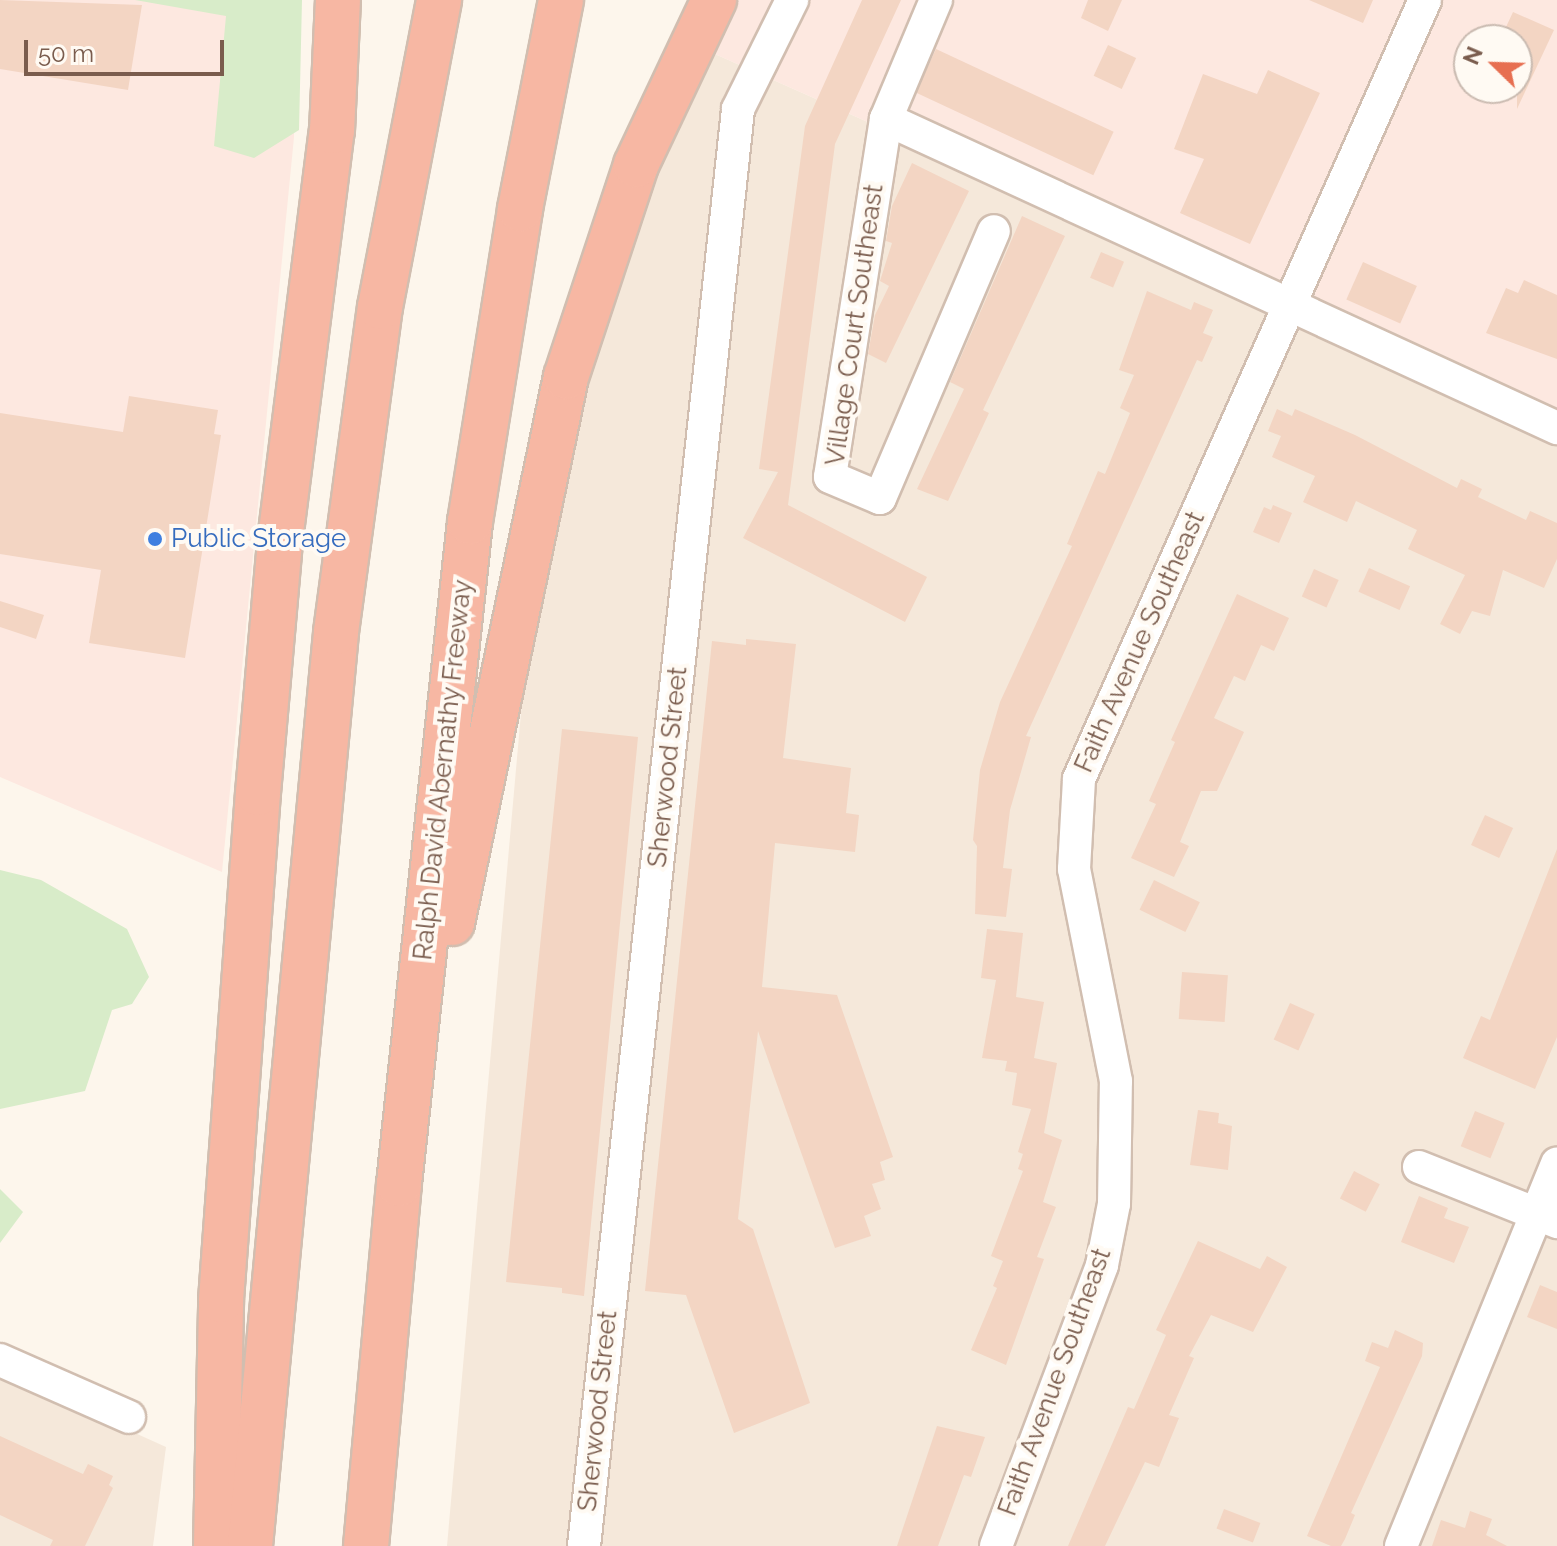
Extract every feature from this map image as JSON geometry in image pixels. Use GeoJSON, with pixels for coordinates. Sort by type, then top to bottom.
{"type":"FeatureCollection","features":[{"type":"Feature","properties":{"kind":"highway"},"geometry":{"type":"LineString","coordinates":[[216,1546],[221,1300],[259,777],[280,540],[332,131],[338,0]]}},
{"type":"Feature","properties":{"kind":"highway"},"geometry":{"type":"LineString","coordinates":[[250,1546],[336,632],[380,307],[439,0]]}},
{"type":"Feature","properties":{"kind":"highway","name":"Ralph David Abernathy Freeway"},"geometry":{"type":"LineString","coordinates":[[366,1546],[399,1184],[470,522],[520,209],[561,0]]}},
{"type":"Feature","properties":{"kind":"highway"},"geometry":{"type":"LineString","coordinates":[[399,1184],[541,476],[566,377],[636,165],[714,0]]}},
{"type":"Feature","properties":{"kind":"street","name":"Sherwood Street"},"geometry":{"type":"LineString","coordinates":[[584,1546],[738,109],[792,0]]}},
{"type":"Feature","properties":{"kind":"street","name":"Village Court Southeast"},"geometry":{"type":"LineString","coordinates":[[936,0],[886,119],[830,477],[880,498],[994,231]]}},
{"type":"Feature","properties":{"kind":"street","name":"Faith Avenue Southeast"},"geometry":{"type":"LineString","coordinates":[[996,1546],[1102,1265],[1114,1204],[1116,1081],[1074,869],[1079,779],[1425,0]]}},
{"type":"Feature","properties":{"kind":"street"},"geometry":{"type":"LineString","coordinates":[[886,119],[1557,428]]}},
{"type":"Feature","properties":{"kind":"street"},"geometry":{"type":"LineString","coordinates":[[1401,1546],[1547,1218],[1557,1164]]}},
{"type":"Feature","properties":{"kind":"street"},"geometry":{"type":"LineString","coordinates":[[1419,1167],[1547,1218]]}},
{"type":"Feature","properties":{"kind":"street"},"geometry":{"type":"LineString","coordinates":[[0,1360],[129,1417]]}},
{"type":"Feature","properties":{"kind":"shaded area"},"geometry":{"type":"Polygon","coordinates":[[[0,0],[293,0],[294,137],[222,872],[0,777],[0,0]]]}},
{"type":"Feature","properties":{"kind":"shaded area"},"geometry":{"type":"Polygon","coordinates":[[[732,0],[1557,0],[1557,428],[708,51],[732,0]]]}},
{"type":"Feature","properties":{"kind":"shaded area"},"geometry":{"type":"Polygon","coordinates":[[[708,51],[1557,428],[1557,1546],[447,1546],[533,578],[637,196],[708,51]]]}},
{"type":"Feature","properties":{"kind":"shaded area"},"geometry":{"type":"Polygon","coordinates":[[[0,1372],[166,1447],[153,1546],[0,1546],[0,1372]]]}},
{"type":"Feature","properties":{"kind":"green space"},"geometry":{"type":"Polygon","coordinates":[[[135,0],[302,0],[299,130],[254,158],[214,146],[226,16],[135,0]]]}},
{"type":"Feature","properties":{"kind":"green space"},"geometry":{"type":"Polygon","coordinates":[[[0,870],[41,880],[127,929],[149,977],[132,1004],[112,1010],[85,1091],[0,1109],[0,870]]]}},
{"type":"Feature","properties":{"kind":"green space"},"geometry":{"type":"Polygon","coordinates":[[[0,1189],[23,1212],[0,1243],[0,1189]]]}},
{"type":"Feature","properties":{"kind":"building"},"geometry":{"type":"Polygon","coordinates":[[[0,0],[142,5],[128,90],[0,69],[0,0]]]}},
{"type":"Feature","properties":{"kind":"building"},"geometry":{"type":"Polygon","coordinates":[[[862,0],[901,0],[835,144],[788,505],[927,577],[905,622],[743,538],[778,472],[759,469],[805,126],[862,0]]]}},
{"type":"Feature","properties":{"kind":"building"},"geometry":{"type":"Polygon","coordinates":[[[1088,0],[1122,0],[1108,31],[1081,18],[1088,0]]]}},
{"type":"Feature","properties":{"kind":"building"},"geometry":{"type":"Polygon","coordinates":[[[1309,0],[1373,0],[1363,23],[1309,0]]]}},
{"type":"Feature","properties":{"kind":"building"},"geometry":{"type":"Polygon","coordinates":[[[1513,12],[1554,30],[1533,75],[1533,24],[1507,24],[1513,12]]]}},
{"type":"Feature","properties":{"kind":"building"},"geometry":{"type":"Polygon","coordinates":[[[1108,45],[1136,58],[1122,89],[1094,76],[1108,45]]]}},
{"type":"Feature","properties":{"kind":"building"},"geometry":{"type":"Polygon","coordinates":[[[936,49],[1114,132],[1093,175],[916,93],[936,49]]]}},
{"type":"Feature","properties":{"kind":"building"},"geometry":{"type":"Polygon","coordinates":[[[1268,70],[1320,93],[1250,244],[1180,213],[1204,159],[1174,149],[1203,74],[1257,94],[1268,70]]]}},
{"type":"Feature","properties":{"kind":"building"},"geometry":{"type":"Polygon","coordinates":[[[912,163],[969,191],[886,363],[868,354],[875,315],[889,286],[880,281],[892,243],[886,241],[892,206],[912,163]]]}},
{"type":"Feature","properties":{"kind":"building"},"geometry":{"type":"Polygon","coordinates":[[[1022,216],[1065,236],[983,410],[989,413],[948,501],[917,489],[964,389],[950,382],[1022,216]]]}},
{"type":"Feature","properties":{"kind":"building"},"geometry":{"type":"Polygon","coordinates":[[[1101,252],[1124,262],[1113,288],[1090,278],[1101,252]]]}},
{"type":"Feature","properties":{"kind":"building"},"geometry":{"type":"Polygon","coordinates":[[[1363,262],[1417,286],[1400,323],[1346,299],[1363,262]]]}},
{"type":"Feature","properties":{"kind":"building"},"geometry":{"type":"Polygon","coordinates":[[[1524,280],[1557,295],[1557,359],[1486,333],[1506,288],[1518,293],[1524,280]]]}},
{"type":"Feature","properties":{"kind":"building"},"geometry":{"type":"Polygon","coordinates":[[[1147,291],[1191,310],[1194,302],[1213,310],[1203,333],[1213,337],[1202,362],[1197,360],[1026,736],[1031,737],[1010,810],[1003,868],[1012,869],[1006,917],[975,914],[977,846],[973,840],[980,770],[1000,702],[1072,546],[1067,544],[1098,471],[1105,474],[1130,413],[1120,408],[1134,375],[1119,370],[1147,291]]]}},
{"type":"Feature","properties":{"kind":"building","name":"Public Storage"},"geometry":{"type":"Polygon","coordinates":[[[129,396],[218,410],[214,434],[221,435],[185,658],[89,643],[101,570],[0,554],[0,413],[123,432],[129,396]]]}},
{"type":"Feature","properties":{"kind":"building"},"geometry":{"type":"Polygon","coordinates":[[[1277,409],[1292,416],[1295,409],[1355,435],[1457,488],[1461,479],[1482,489],[1478,497],[1526,520],[1530,511],[1557,523],[1557,559],[1544,588],[1503,570],[1490,616],[1472,611],[1460,634],[1440,624],[1465,575],[1408,549],[1417,530],[1356,501],[1347,522],[1303,502],[1315,476],[1272,457],[1281,436],[1268,431],[1277,409]]]}},
{"type":"Feature","properties":{"kind":"building"},"geometry":{"type":"Polygon","coordinates":[[[1273,505],[1292,513],[1279,543],[1253,532],[1264,507],[1271,510],[1273,505]]]}},
{"type":"Feature","properties":{"kind":"building"},"geometry":{"type":"Polygon","coordinates":[[[1369,568],[1410,586],[1400,610],[1358,592],[1369,568]]]}},
{"type":"Feature","properties":{"kind":"building"},"geometry":{"type":"Polygon","coordinates":[[[1314,569],[1339,580],[1326,607],[1302,596],[1314,569]]]}},
{"type":"Feature","properties":{"kind":"building"},"geometry":{"type":"Polygon","coordinates":[[[1237,594],[1289,618],[1274,651],[1261,645],[1245,681],[1234,676],[1214,718],[1244,732],[1217,791],[1201,791],[1180,842],[1189,846],[1174,877],[1131,858],[1156,804],[1149,801],[1175,742],[1171,740],[1237,594]]]}},
{"type":"Feature","properties":{"kind":"building"},"geometry":{"type":"Polygon","coordinates":[[[0,601],[44,615],[36,639],[0,627],[0,601]]]}},
{"type":"Feature","properties":{"kind":"building"},"geometry":{"type":"Polygon","coordinates":[[[746,639],[796,644],[783,758],[851,768],[846,813],[859,815],[855,852],[775,843],[762,987],[837,995],[893,1157],[880,1162],[885,1180],[872,1184],[881,1209],[864,1216],[871,1236],[835,1248],[758,1031],[738,1219],[753,1229],[810,1403],[734,1433],[686,1295],[645,1291],[712,641],[746,645],[746,639]]]}},
{"type":"Feature","properties":{"kind":"building"},"geometry":{"type":"Polygon","coordinates":[[[562,729],[638,737],[584,1296],[562,1293],[562,1288],[506,1282],[562,729]]]}},
{"type":"Feature","properties":{"kind":"building"},"geometry":{"type":"Polygon","coordinates":[[[1485,815],[1513,828],[1499,858],[1471,845],[1485,815]]]}},
{"type":"Feature","properties":{"kind":"building"},"geometry":{"type":"Polygon","coordinates":[[[1557,849],[1557,1037],[1535,1089],[1463,1058],[1481,1016],[1490,1020],[1557,849]]]}},
{"type":"Feature","properties":{"kind":"building"},"geometry":{"type":"Polygon","coordinates":[[[1154,880],[1200,902],[1185,932],[1140,910],[1154,880]]]}},
{"type":"Feature","properties":{"kind":"building"},"geometry":{"type":"Polygon","coordinates":[[[987,929],[1023,933],[1016,997],[1044,1002],[1034,1058],[1057,1063],[1044,1133],[1062,1140],[1043,1202],[1056,1207],[1037,1257],[1044,1259],[1006,1365],[971,1350],[997,1288],[993,1286],[1003,1261],[991,1256],[1023,1171],[1018,1169],[1023,1154],[1018,1152],[1031,1109],[1012,1105],[1017,1073],[1005,1071],[1007,1061],[982,1058],[996,980],[981,978],[987,929]]]}},
{"type":"Feature","properties":{"kind":"building"},"geometry":{"type":"Polygon","coordinates":[[[1182,972],[1228,975],[1225,1022],[1179,1019],[1182,972]]]}},
{"type":"Feature","properties":{"kind":"building"},"geometry":{"type":"Polygon","coordinates":[[[1290,1003],[1315,1014],[1298,1051],[1274,1040],[1290,1003]]]}},
{"type":"Feature","properties":{"kind":"building"},"geometry":{"type":"Polygon","coordinates":[[[1198,1110],[1219,1113],[1218,1123],[1232,1126],[1228,1170],[1190,1165],[1198,1110]]]}},
{"type":"Feature","properties":{"kind":"building"},"geometry":{"type":"Polygon","coordinates":[[[1475,1111],[1505,1123],[1490,1158],[1461,1146],[1475,1111]]]}},
{"type":"Feature","properties":{"kind":"building"},"geometry":{"type":"Polygon","coordinates":[[[1354,1171],[1380,1184],[1366,1212],[1340,1199],[1354,1171]]]}},
{"type":"Feature","properties":{"kind":"building"},"geometry":{"type":"Polygon","coordinates":[[[1419,1196],[1448,1208],[1444,1218],[1469,1227],[1454,1263],[1401,1242],[1419,1196]]]}},
{"type":"Feature","properties":{"kind":"building"},"geometry":{"type":"Polygon","coordinates":[[[1198,1241],[1260,1269],[1267,1256],[1287,1267],[1253,1332],[1211,1315],[1189,1356],[1194,1358],[1169,1415],[1179,1418],[1159,1467],[1145,1462],[1105,1546],[1068,1546],[1128,1407],[1134,1409],[1166,1335],[1156,1330],[1198,1241]]]}},
{"type":"Feature","properties":{"kind":"building"},"geometry":{"type":"Polygon","coordinates":[[[1540,1285],[1557,1292],[1557,1329],[1527,1317],[1540,1285]]]}},
{"type":"Feature","properties":{"kind":"building"},"geometry":{"type":"Polygon","coordinates":[[[1395,1330],[1423,1343],[1422,1356],[1351,1513],[1355,1515],[1345,1539],[1341,1546],[1331,1546],[1307,1536],[1380,1367],[1365,1361],[1372,1342],[1388,1348],[1395,1330]]]}},
{"type":"Feature","properties":{"kind":"building"},"geometry":{"type":"Polygon","coordinates":[[[937,1426],[985,1437],[971,1477],[964,1475],[938,1546],[897,1546],[937,1426]]]}},
{"type":"Feature","properties":{"kind":"building"},"geometry":{"type":"Polygon","coordinates":[[[0,1436],[83,1474],[88,1464],[113,1476],[109,1485],[113,1488],[85,1546],[50,1546],[53,1540],[0,1515],[0,1436]]]}},
{"type":"Feature","properties":{"kind":"building"},"geometry":{"type":"Polygon","coordinates":[[[1224,1509],[1260,1523],[1253,1543],[1216,1529],[1224,1509]]]}},
{"type":"Feature","properties":{"kind":"building"},"geometry":{"type":"Polygon","coordinates":[[[1470,1511],[1492,1519],[1486,1535],[1507,1546],[1432,1546],[1441,1520],[1465,1528],[1470,1511]]]}},
{"type":"Feature","properties":{"kind":"place","name":"Public Storage"},"geometry":{"type":"Point","coordinates":[155,539]}}]}
